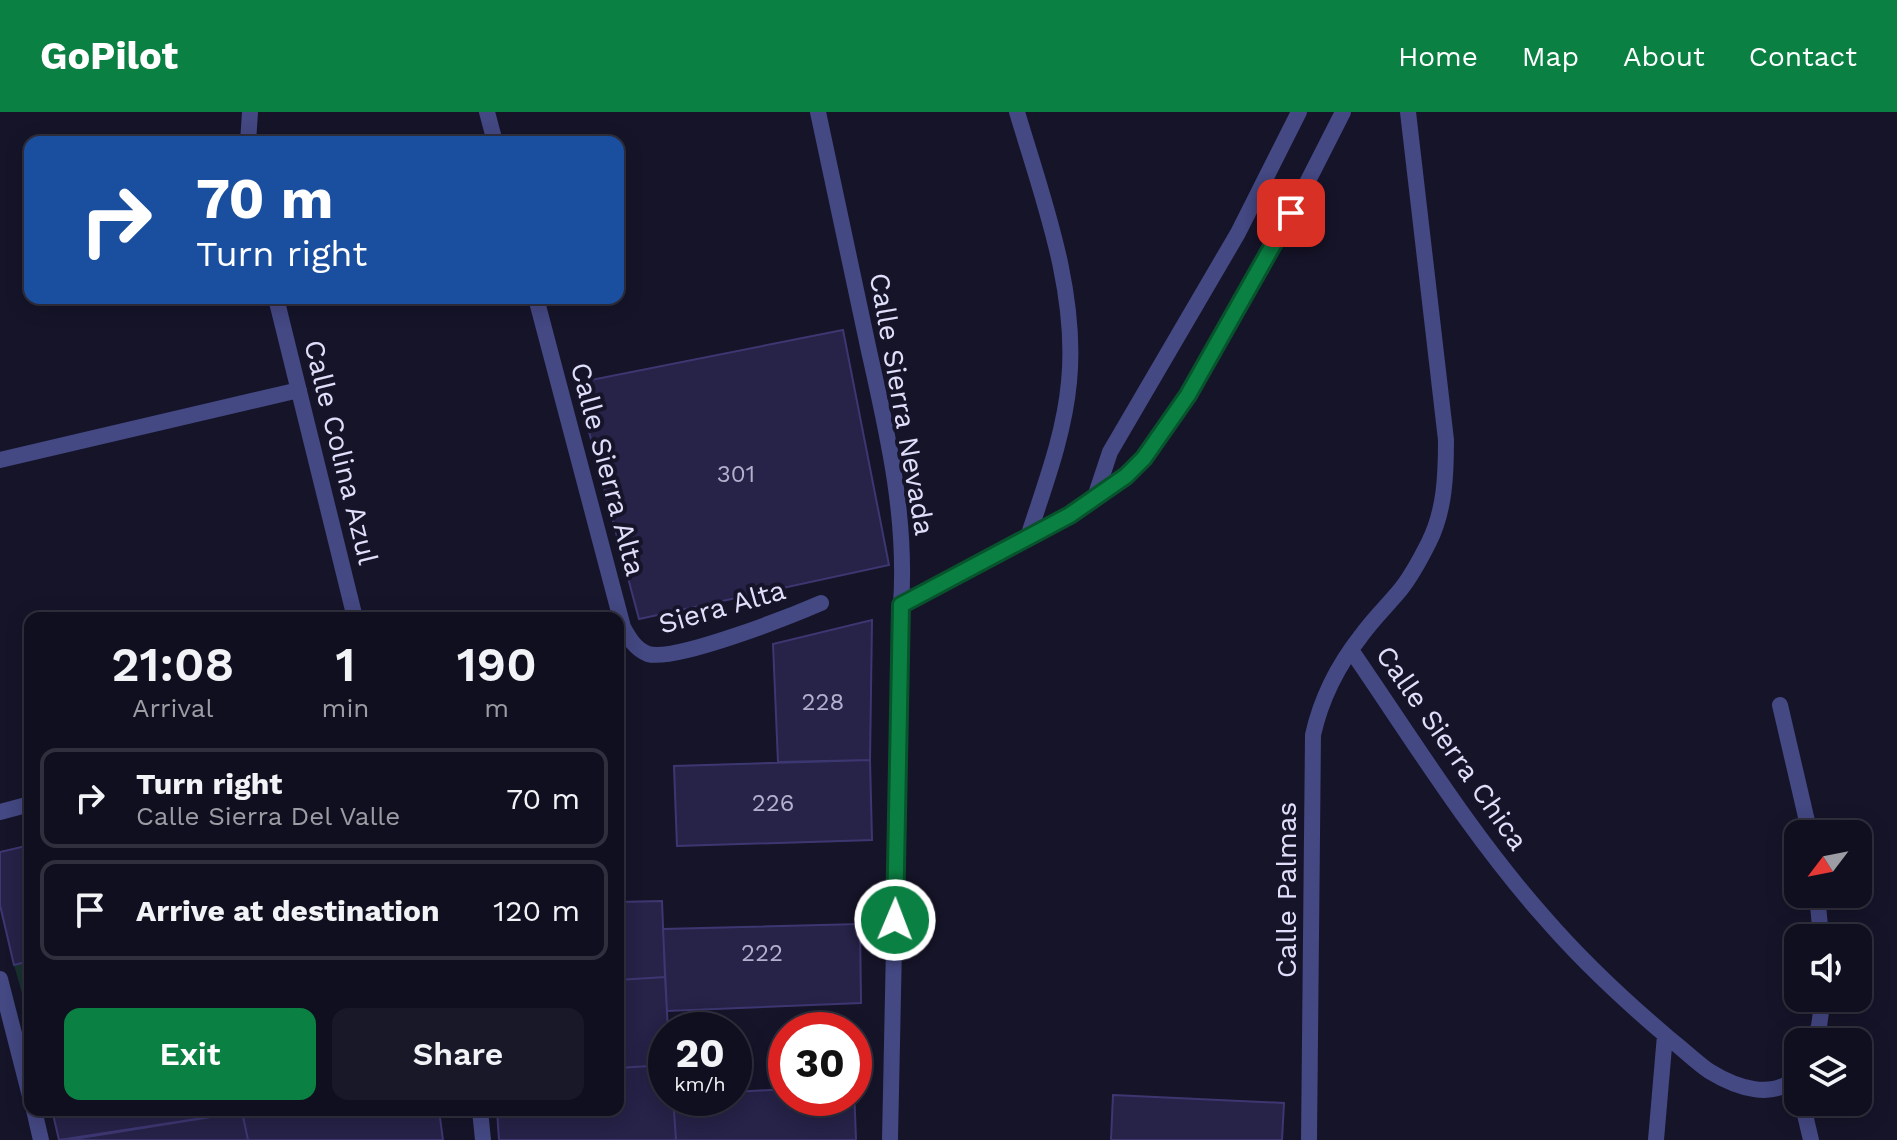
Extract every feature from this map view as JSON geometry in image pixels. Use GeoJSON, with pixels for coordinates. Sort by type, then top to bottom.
{"type":"FeatureCollection","features":[{"type":"Feature","properties":{"kind":"street"},"geometry":{"type":"LineString","coordinates":[[248,136],[250,112]]}},
{"type":"Feature","properties":{"kind":"street"},"geometry":{"type":"LineString","coordinates":[[487,112],[493,136]]}},
{"type":"Feature","properties":{"kind":"street","name":"Calle Sierra Nevada"},"geometry":{"type":"LineString","coordinates":[[818,112],[895,476],[904,567],[890,1140]]}},
{"type":"Feature","properties":{"kind":"street"},"geometry":{"type":"LineString","coordinates":[[1017,112],[1043,196],[1065,285],[1071,340],[1069,383],[1060,437],[1028,537]]}},
{"type":"Feature","properties":{"kind":"street"},"geometry":{"type":"LineString","coordinates":[[1095,497],[1110,452],[1238,233],[1299,112]]}},
{"type":"Feature","properties":{"kind":"street"},"geometry":{"type":"LineString","coordinates":[[901,605],[1070,515],[1126,476],[1144,458],[1188,395],[1283,230],[1343,112]]}},
{"type":"Feature","properties":{"kind":"street","name":"Calle Sierra Chica"},"geometry":{"type":"LineString","coordinates":[[1408,112],[1446,440],[1446,473],[1441,507],[1426,548],[1401,589],[1351,650],[1479,836],[1543,917],[1602,979],[1708,1070],[1742,1086],[1765,1091],[1784,1086]]}},
{"type":"Feature","properties":{"kind":"street","name":"Calle Colina Azul"},"geometry":{"type":"LineString","coordinates":[[278,304],[354,612]]}},
{"type":"Feature","properties":{"kind":"street","name":"Calle Sierra Alta"},"geometry":{"type":"LineString","coordinates":[[538,304],[619,612]]}},
{"type":"Feature","properties":{"kind":"street"},"geometry":{"type":"LineString","coordinates":[[0,460],[299,390]]}},
{"type":"Feature","properties":{"kind":"street","name":"Siera Alta"},"geometry":{"type":"LineString","coordinates":[[638,649],[667,655],[716,642],[821,603]]}},
{"type":"Feature","properties":{"kind":"street","name":"Calle Sierra Alta"},"geometry":{"type":"LineString","coordinates":[[624,629],[638,649]]}},
{"type":"Feature","properties":{"kind":"street","name":"Calle Palmas"},"geometry":{"type":"LineString","coordinates":[[1309,1140],[1313,735],[1325,695],[1351,650]]}},
{"type":"Feature","properties":{"kind":"street"},"geometry":{"type":"LineString","coordinates":[[1780,705],[1807,820]]}},
{"type":"Feature","properties":{"kind":"street"},"geometry":{"type":"LineString","coordinates":[[0,812],[24,806]]}},
{"type":"Feature","properties":{"kind":"street"},"geometry":{"type":"LineString","coordinates":[[0,979],[24,1073]]}},
{"type":"Feature","properties":{"kind":"street"},"geometry":{"type":"LineString","coordinates":[[1656,1140],[1665,1035]]}},
{"type":"Feature","properties":{"kind":"street"},"geometry":{"type":"LineString","coordinates":[[35,1116],[41,1140]]}},
{"type":"Feature","properties":{"kind":"street"},"geometry":{"type":"LineString","coordinates":[[481,1116],[483,1140]]}},
{"type":"Feature","properties":{"kind":"street"},"geometry":{"type":"LineString","coordinates":[[1805,1116],[1811,1140]]}},
{"type":"Feature","properties":{"kind":"green space"},"geometry":{"type":"Polygon","coordinates":[[[24,962],[24,1001],[14,965],[24,962]]]}},
{"type":"Feature","properties":{"kind":"building"},"geometry":{"type":"Polygon","coordinates":[[[843,330],[889,565],[639,619],[576,383],[843,330]]]}},
{"type":"Feature","properties":{"kind":"building"},"geometry":{"type":"Polygon","coordinates":[[[872,620],[870,760],[778,762],[773,644],[872,620]]]}},
{"type":"Feature","properties":{"kind":"building"},"geometry":{"type":"Polygon","coordinates":[[[870,760],[872,840],[677,846],[674,766],[870,760]]]}},
{"type":"Feature","properties":{"kind":"building"},"geometry":{"type":"Polygon","coordinates":[[[24,846],[24,962],[14,965],[0,905],[0,852],[24,846]]]}},
{"type":"Feature","properties":{"kind":"building"},"geometry":{"type":"Polygon","coordinates":[[[662,901],[665,977],[624,980],[624,902],[662,901]]]}},
{"type":"Feature","properties":{"kind":"building"},"geometry":{"type":"Polygon","coordinates":[[[860,924],[861,1003],[667,1011],[663,929],[860,924]]]}},
{"type":"Feature","properties":{"kind":"building"},"geometry":{"type":"Polygon","coordinates":[[[665,977],[667,1012],[648,1012],[648,1066],[624,1068],[624,980],[665,977]]]}},
{"type":"Feature","properties":{"kind":"building"},"geometry":{"type":"Polygon","coordinates":[[[648,1066],[648,1116],[674,1116],[676,1140],[499,1140],[497,1116],[624,1116],[624,1068],[648,1066]]]}},
{"type":"Feature","properties":{"kind":"building"},"geometry":{"type":"Polygon","coordinates":[[[768,1090],[768,1116],[855,1116],[856,1140],[676,1140],[674,1116],[752,1116],[752,1091],[768,1090]]]}},
{"type":"Feature","properties":{"kind":"building"},"geometry":{"type":"Polygon","coordinates":[[[1113,1095],[1284,1103],[1282,1140],[1111,1140],[1113,1095]]]}},
{"type":"Feature","properties":{"kind":"building"},"geometry":{"type":"Polygon","coordinates":[[[53,1116],[216,1116],[59,1140],[53,1116]]]}},
{"type":"Feature","properties":{"kind":"building"},"geometry":{"type":"Polygon","coordinates":[[[217,1116],[243,1116],[248,1140],[68,1140],[217,1116]]]}},
{"type":"Feature","properties":{"kind":"building"},"geometry":{"type":"Polygon","coordinates":[[[243,1116],[440,1116],[443,1140],[248,1140],[243,1116]]]}},
{"type":"Feature","properties":{"kind":"route"},"geometry":{"type":"LineString","coordinates":[[895,920],[901,605],[1070,515],[1126,476],[1144,458],[1188,395],[1291,213]]}}]}
